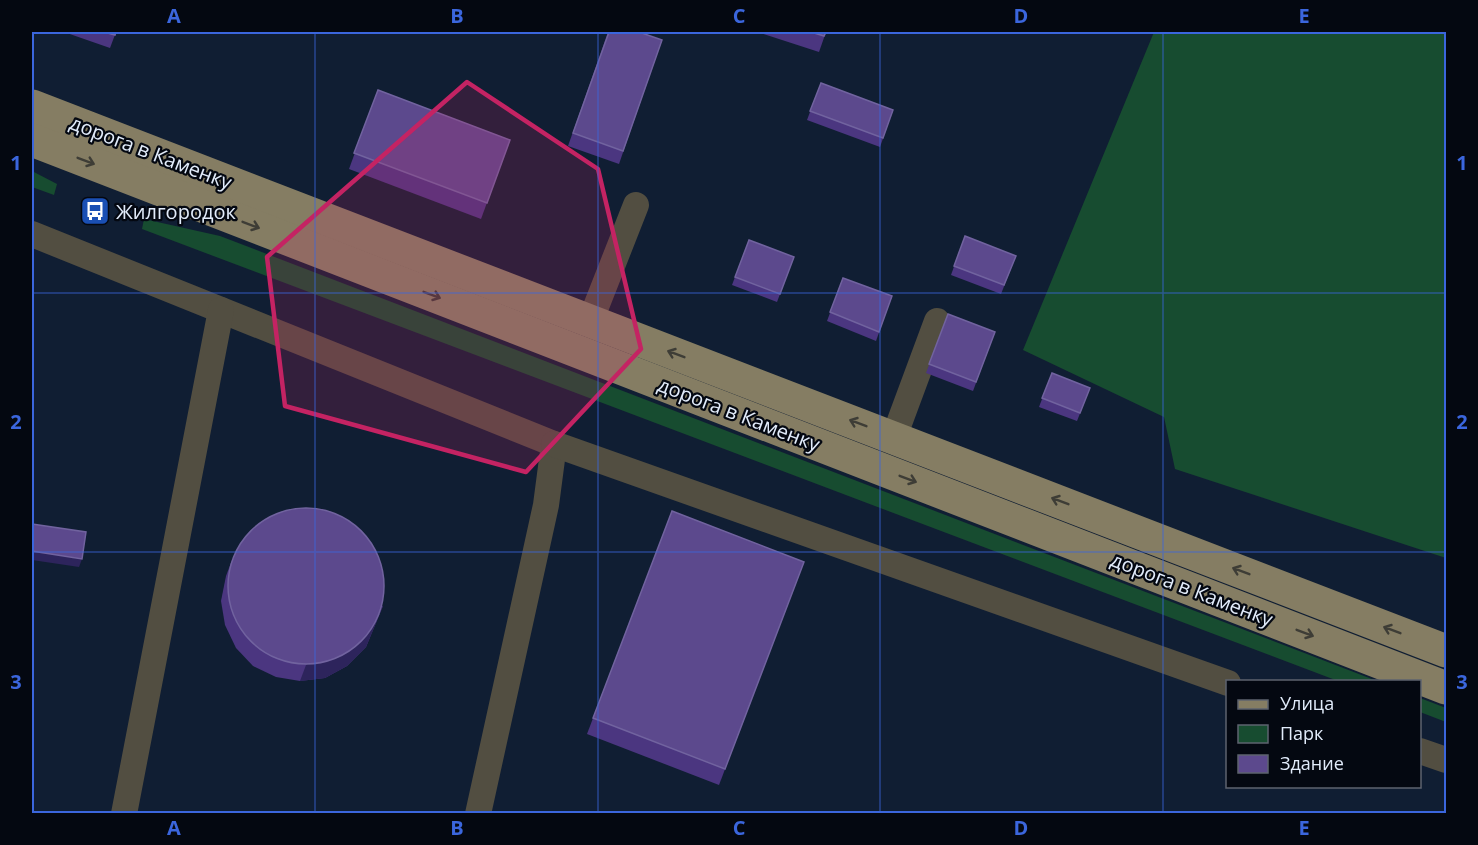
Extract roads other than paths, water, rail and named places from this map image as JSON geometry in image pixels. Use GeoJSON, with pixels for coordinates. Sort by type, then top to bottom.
{"type":"FeatureCollection","features":[{"type":"Feature","properties":{"kind":"main road","name":"дорога в Каменку"},"geometry":{"type":"LineString","coordinates":[[32,106],[1446,651]]}},
{"type":"Feature","properties":{"kind":"main road","name":"дорога в Каменку"},"geometry":{"type":"LineString","coordinates":[[32,140],[1446,688]]}},
{"type":"Feature","properties":{"kind":"lane"},"geometry":{"type":"LineString","coordinates":[[590,322],[636,205]]}},
{"type":"Feature","properties":{"kind":"lane"},"geometry":{"type":"LineString","coordinates":[[32,234],[554,444],[1226,683]]}},
{"type":"Feature","properties":{"kind":"lane"},"geometry":{"type":"LineString","coordinates":[[124,813],[221,310]]}},
{"type":"Feature","properties":{"kind":"lane"},"geometry":{"type":"LineString","coordinates":[[894,437],[937,321]]}},
{"type":"Feature","properties":{"kind":"lane"},"geometry":{"type":"LineString","coordinates":[[478,813],[546,505],[554,444]]}},
{"type":"Feature","properties":{"kind":"lane"},"geometry":{"type":"LineString","coordinates":[[1421,752],[1446,760]]}},
{"type":"Feature","properties":{"kind":"place","name":"Жилгородок"},"geometry":{"type":"Point","coordinates":[95,211]}}]}
